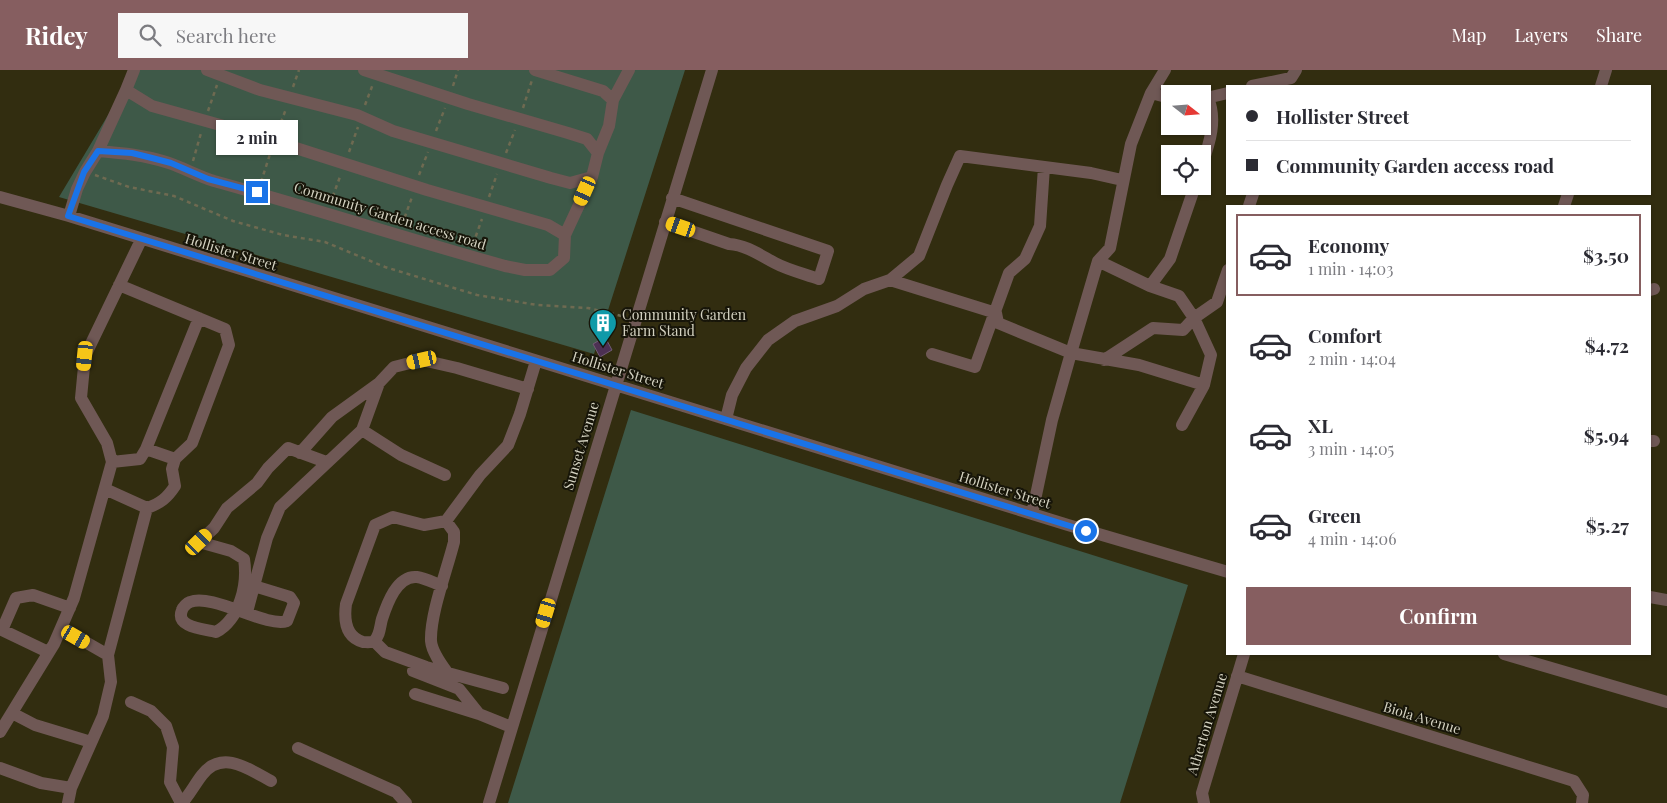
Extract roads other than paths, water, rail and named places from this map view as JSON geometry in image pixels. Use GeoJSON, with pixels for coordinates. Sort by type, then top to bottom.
{"type":"FeatureCollection","features":[{"type":"Feature","properties":{"kind":"street"},"geometry":{"type":"LineString","coordinates":[[68,216],[84,172],[98,151],[134,70]]}},
{"type":"Feature","properties":{"kind":"street"},"geometry":{"type":"LineString","coordinates":[[207,70],[260,90],[361,117],[393,131],[452,150],[570,183],[592,177]]}},
{"type":"Feature","properties":{"kind":"street"},"geometry":{"type":"LineString","coordinates":[[364,70],[520,120],[529,120],[555,128],[587,140],[598,153]]}},
{"type":"Feature","properties":{"kind":"street"},"geometry":{"type":"LineString","coordinates":[[536,70],[603,91],[613,100]]}},
{"type":"Feature","properties":{"kind":"street","name":"Community Garden access road"},"geometry":{"type":"LineString","coordinates":[[98,151],[132,153],[171,163],[208,179],[248,189],[326,215],[492,262],[525,270],[550,270],[564,258],[565,235],[592,177],[598,153],[609,126],[613,100],[629,70]]}},
{"type":"Feature","properties":{"kind":"street","name":"Sunset Avenue"},"geometry":{"type":"LineString","coordinates":[[488,803],[712,70]]}},
{"type":"Feature","properties":{"kind":"street"},"geometry":{"type":"LineString","coordinates":[[1032,514],[1052,420],[1071,353],[1098,261],[1110,248],[1122,180],[1131,144],[1151,93],[1165,70]]}},
{"type":"Feature","properties":{"kind":"street"},"geometry":{"type":"LineString","coordinates":[[1601,85],[1606,70]]}},
{"type":"Feature","properties":{"kind":"street"},"geometry":{"type":"LineString","coordinates":[[1257,85],[1292,78]]}},
{"type":"Feature","properties":{"kind":"street"},"geometry":{"type":"LineString","coordinates":[[126,90],[152,106],[548,225],[565,235]]}},
{"type":"Feature","properties":{"kind":"street"},"geometry":{"type":"LineString","coordinates":[[1151,93],[1161,96]]}},
{"type":"Feature","properties":{"kind":"street"},"geometry":{"type":"LineString","coordinates":[[1211,97],[1226,94]]}},
{"type":"Feature","properties":{"kind":"street"},"geometry":{"type":"LineString","coordinates":[[1211,107],[1213,110],[1211,130]]}},
{"type":"Feature","properties":{"kind":"street"},"geometry":{"type":"LineString","coordinates":[[726,419],[732,395],[746,368],[768,340],[795,321],[837,306],[864,289],[890,280],[919,256],[946,186],[960,156],[1122,180]]}},
{"type":"Feature","properties":{"kind":"street"},"geometry":{"type":"LineString","coordinates":[[932,354],[975,368],[1009,274],[1025,259],[1040,226],[1044,167]]}},
{"type":"Feature","properties":{"kind":"street"},"geometry":{"type":"LineString","coordinates":[[1150,286],[1170,258],[1192,195]]}},
{"type":"Feature","properties":{"kind":"street","name":"Hollister Street"},"geometry":{"type":"LineString","coordinates":[[0,197],[68,216],[1032,514],[1226,571]]}},
{"type":"Feature","properties":{"kind":"street"},"geometry":{"type":"LineString","coordinates":[[665,222],[728,244],[738,245],[767,257],[774,262],[819,279],[828,251],[672,198]]}},
{"type":"Feature","properties":{"kind":"street"},"geometry":{"type":"LineString","coordinates":[[0,732],[48,652],[70,608],[105,489],[112,462],[107,444],[81,398],[85,356],[141,240]]}},
{"type":"Feature","properties":{"kind":"street"},"geometry":{"type":"LineString","coordinates":[[1098,261],[1150,286],[1179,296],[1194,318],[1211,354],[1204,385],[1182,426]]}},
{"type":"Feature","properties":{"kind":"street"},"geometry":{"type":"LineString","coordinates":[[1104,360],[1153,328],[1183,330],[1194,318],[1217,302],[1226,276]]}},
{"type":"Feature","properties":{"kind":"street"},"geometry":{"type":"LineString","coordinates":[[890,280],[996,313]]}},
{"type":"Feature","properties":{"kind":"street"},"geometry":{"type":"LineString","coordinates":[[105,489],[147,508],[159,504],[166,499],[174,486],[172,469],[175,458],[192,443],[229,345],[225,329],[119,285]]}},
{"type":"Feature","properties":{"kind":"street"},"geometry":{"type":"LineString","coordinates":[[996,313],[998,324],[1071,353],[1139,365],[1204,385]]}},
{"type":"Feature","properties":{"kind":"street"},"geometry":{"type":"LineString","coordinates":[[112,462],[140,459],[146,449],[199,318]]}},
{"type":"Feature","properties":{"kind":"street"},"geometry":{"type":"LineString","coordinates":[[300,453],[332,417],[379,382],[394,367],[422,360],[457,368],[528,389]]}},
{"type":"Feature","properties":{"kind":"street"},"geometry":{"type":"LineString","coordinates":[[442,586],[415,577],[402,582],[391,597],[379,634],[374,641],[368,642],[355,638],[346,628],[344,618],[346,604],[375,524],[393,516],[424,525],[446,521],[480,475],[508,445],[536,361]]}},
{"type":"Feature","properties":{"kind":"street"},"geometry":{"type":"LineString","coordinates":[[242,611],[254,586],[267,538],[280,507],[362,430],[379,382]]}},
{"type":"Feature","properties":{"kind":"street"},"geometry":{"type":"LineString","coordinates":[[362,430],[401,455],[445,474]]}},
{"type":"Feature","properties":{"kind":"street"},"geometry":{"type":"LineString","coordinates":[[260,562],[244,559],[231,551],[199,542],[214,528],[228,508],[257,483],[268,468],[288,448],[326,462]]}},
{"type":"Feature","properties":{"kind":"street"},"geometry":{"type":"LineString","coordinates":[[146,449],[175,458]]}},
{"type":"Feature","properties":{"kind":"street"},"geometry":{"type":"LineString","coordinates":[[68,803],[71,788],[103,716],[111,682],[108,655],[147,508]]}},
{"type":"Feature","properties":{"kind":"street"},"geometry":{"type":"LineString","coordinates":[[446,521],[454,532],[454,542],[434,621],[431,643],[435,654],[447,672]]}},
{"type":"Feature","properties":{"kind":"street"},"geometry":{"type":"LineString","coordinates":[[242,611],[246,574],[244,559]]}},
{"type":"Feature","properties":{"kind":"street"},"geometry":{"type":"LineString","coordinates":[[242,611],[281,623],[287,621],[292,611],[294,603],[290,597],[254,586]]}},
{"type":"Feature","properties":{"kind":"street"},"geometry":{"type":"LineString","coordinates":[[48,652],[1,630],[16,598],[33,595],[70,608]]}},
{"type":"Feature","properties":{"kind":"street"},"geometry":{"type":"LineString","coordinates":[[1651,596],[1667,600]]}},
{"type":"Feature","properties":{"kind":"street"},"geometry":{"type":"LineString","coordinates":[[61,628],[108,655]]}},
{"type":"Feature","properties":{"kind":"street"},"geometry":{"type":"LineString","coordinates":[[374,641],[385,652],[502,688]]}},
{"type":"Feature","properties":{"kind":"street","name":"Atherton Avenue"},"geometry":{"type":"LineString","coordinates":[[1204,803],[1202,792],[1244,655]]}},
{"type":"Feature","properties":{"kind":"street"},"geometry":{"type":"LineString","coordinates":[[1507,655],[1667,702]]}},
{"type":"Feature","properties":{"kind":"street"},"geometry":{"type":"LineString","coordinates":[[413,671],[459,689],[480,714]]}},
{"type":"Feature","properties":{"kind":"street","name":"Biola Avenue"},"geometry":{"type":"LineString","coordinates":[[1237,676],[1574,781],[1583,795],[1582,803]]}},
{"type":"Feature","properties":{"kind":"street"},"geometry":{"type":"LineString","coordinates":[[414,694],[480,714],[512,727]]}},
{"type":"Feature","properties":{"kind":"street"},"geometry":{"type":"LineString","coordinates":[[131,702],[151,711],[166,726],[173,747],[170,782],[182,803],[212,765],[223,761],[234,762],[271,781]]}},
{"type":"Feature","properties":{"kind":"street"},"geometry":{"type":"LineString","coordinates":[[12,713],[35,725],[91,742]]}},
{"type":"Feature","properties":{"kind":"street"},"geometry":{"type":"LineString","coordinates":[[298,748],[396,792],[406,803]]}},
{"type":"Feature","properties":{"kind":"street"},"geometry":{"type":"LineString","coordinates":[[0,768],[41,783],[71,788]]}},
{"type":"Feature","properties":{"kind":"place","name":"Community Garden Farm Stand"},"geometry":{"type":"Point","coordinates":[603,347]}}]}
